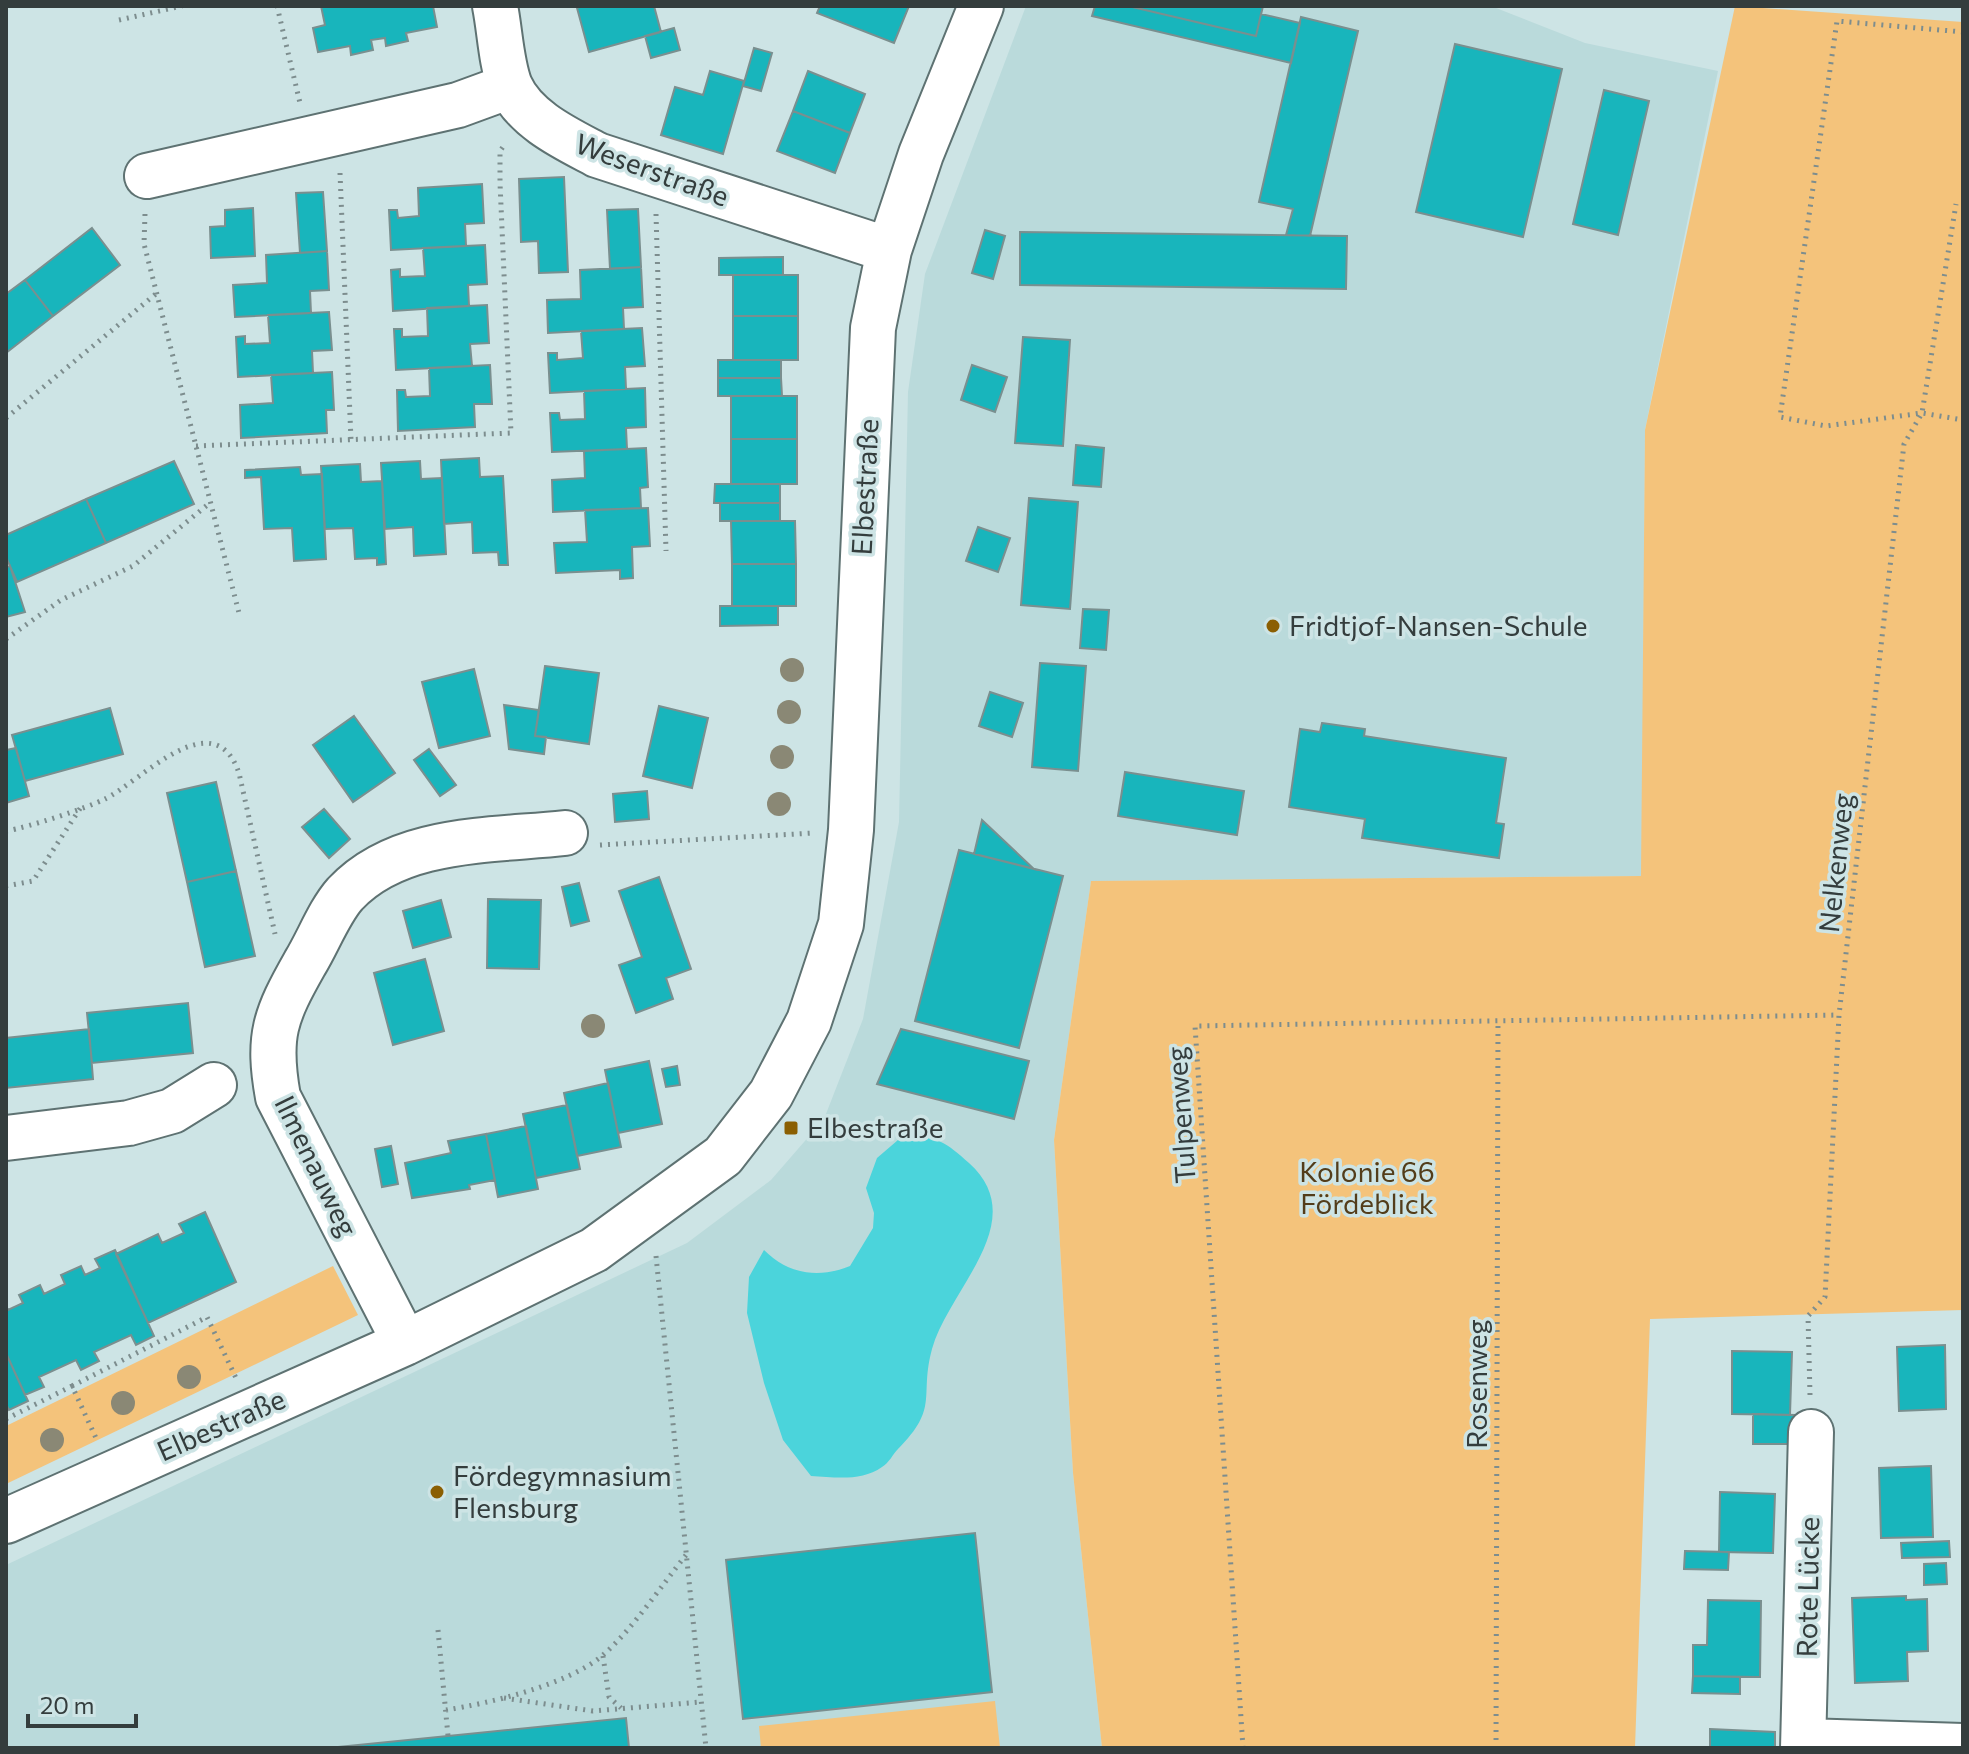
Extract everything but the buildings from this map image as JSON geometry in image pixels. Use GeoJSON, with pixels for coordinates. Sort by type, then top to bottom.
{"type":"FeatureCollection","features":[{"type":"Feature","properties":{"kind":"street"},"geometry":{"type":"LineString","coordinates":[[147,176],[458,105],[519,98],[495,6]]}},
{"type":"Feature","properties":{"kind":"street","name":"Elbestraße"},"geometry":{"type":"LineString","coordinates":[[6,1521],[405,1343],[581,1257],[723,1156],[771,1094],[809,1021],[841,924],[851,830],[873,328],[889,250],[921,154],[981,6]]}},
{"type":"Feature","properties":{"kind":"street","name":"Weserstraße"},"geometry":{"type":"LineString","coordinates":[[519,98],[556,133],[597,155],[889,250]]}},
{"type":"Feature","properties":{"kind":"street","name":"Ilmenauweg"},"geometry":{"type":"LineString","coordinates":[[405,1343],[278,1097],[271,1057],[274,1028],[292,986],[344,895],[374,870],[410,853],[451,845],[565,833]]}},
{"type":"Feature","properties":{"kind":"street"},"geometry":{"type":"LineString","coordinates":[[6,1138],[129,1123],[172,1111],[214,1085]]}},
{"type":"Feature","properties":{"kind":"street","name":"Rote Lücke"},"geometry":{"type":"LineString","coordinates":[[1811,1432],[1804,1745],[1963,1746]]}},
{"type":"Feature","properties":{"kind":"path"},"geometry":{"type":"LineString","coordinates":[[119,20],[182,6]]}},
{"type":"Feature","properties":{"kind":"path"},"geometry":{"type":"LineString","coordinates":[[277,6],[300,103],[340,165],[351,440]]}},
{"type":"Feature","properties":{"kind":"path"},"geometry":{"type":"LineString","coordinates":[[1963,32],[1837,21],[1780,417],[1826,426],[1922,413],[1963,420]]}},
{"type":"Feature","properties":{"kind":"path"},"geometry":{"type":"LineString","coordinates":[[196,446],[511,433],[500,151],[519,98]]}},
{"type":"Feature","properties":{"kind":"path"},"geometry":{"type":"LineString","coordinates":[[147,176],[144,244],[239,613]]}},
{"type":"Feature","properties":{"kind":"path"},"geometry":{"type":"LineString","coordinates":[[666,551],[656,210],[667,179]]}},
{"type":"Feature","properties":{"kind":"path","name":"Nelkenweg"},"geometry":{"type":"LineString","coordinates":[[1811,1432],[1808,1316],[1825,1297],[1839,1015],[1904,444],[1922,413],[1956,204]]}},
{"type":"Feature","properties":{"kind":"path"},"geometry":{"type":"LineString","coordinates":[[6,418],[157,293]]}},
{"type":"Feature","properties":{"kind":"path"},"geometry":{"type":"LineString","coordinates":[[6,639],[61,600],[133,566],[211,502]]}},
{"type":"Feature","properties":{"kind":"path"},"geometry":{"type":"LineString","coordinates":[[6,831],[104,800],[175,752],[205,744],[221,746],[234,758],[239,773],[271,922],[292,986]]}},
{"type":"Feature","properties":{"kind":"path"},"geometry":{"type":"LineString","coordinates":[[6,886],[33,881],[82,806]]}},
{"type":"Feature","properties":{"kind":"path"},"geometry":{"type":"LineString","coordinates":[[565,833],[605,846],[851,830]]}},
{"type":"Feature","properties":{"kind":"path","name":"Tulpenweg"},"geometry":{"type":"LineString","coordinates":[[1243,1748],[1195,1026],[1839,1015]]}},
{"type":"Feature","properties":{"kind":"path","name":"Rosenweg"},"geometry":{"type":"LineString","coordinates":[[1496,1748],[1498,1020]]}},
{"type":"Feature","properties":{"kind":"path"},"geometry":{"type":"LineString","coordinates":[[651,1209],[706,1748]]}},
{"type":"Feature","properties":{"kind":"path"},"geometry":{"type":"LineString","coordinates":[[6,1419],[207,1317],[252,1411]]}},
{"type":"Feature","properties":{"kind":"path"},"geometry":{"type":"LineString","coordinates":[[72,1386],[112,1474]]}},
{"type":"Feature","properties":{"kind":"path"},"geometry":{"type":"LineString","coordinates":[[446,1710],[500,1698],[573,1673],[603,1656],[687,1554]]}},
{"type":"Feature","properties":{"kind":"path"},"geometry":{"type":"LineString","coordinates":[[438,1630],[448,1736]]}},
{"type":"Feature","properties":{"kind":"path"},"geometry":{"type":"LineString","coordinates":[[603,1656],[609,1697],[617,1707],[626,1709]]}},
{"type":"Feature","properties":{"kind":"path"},"geometry":{"type":"LineString","coordinates":[[500,1698],[574,1710],[701,1702]]}},
{"type":"Feature","properties":{"kind":"shaded area","name":"Fridtjof-Nansen-Schule"},"geometry":{"type":"Polygon","coordinates":[[[1026,6],[1491,6],[1585,43],[1718,71],[1645,430],[1642,876],[1091,881],[1054,1140],[1073,1473],[1102,1748],[6,1748],[6,1565],[687,1243],[771,1180],[824,1119],[863,1019],[899,822],[908,392],[925,274],[1026,6]]]}},
{"type":"Feature","properties":{"kind":"green space","name":"Kolonie 66 Fördeblick"},"geometry":{"type":"Polygon","coordinates":[[[1735,6],[1963,22],[1963,1310],[1650,1319],[1635,1748],[1102,1748],[1073,1473],[1054,1140],[1091,881],[1641,876],[1645,430],[1735,6]]]}},
{"type":"Feature","properties":{"kind":"green space"},"geometry":{"type":"Polygon","coordinates":[[[333,1266],[358,1315],[6,1484],[6,1426],[333,1266]]]}},
{"type":"Feature","properties":{"kind":"green space"},"geometry":{"type":"Polygon","coordinates":[[[995,1701],[1000,1748],[761,1748],[759,1726],[995,1701]]]}},
{"type":"Feature","properties":{"kind":"water"},"geometry":{"type":"Polygon","coordinates":[[[905,1134],[940,1141],[969,1163],[986,1185],[993,1208],[990,1231],[981,1255],[941,1326],[932,1349],[924,1412],[911,1435],[887,1463],[874,1472],[847,1478],[811,1476],[783,1440],[764,1383],[747,1313],[749,1277],[764,1250],[783,1264],[804,1272],[826,1272],[850,1266],[873,1228],[874,1213],[866,1188],[877,1158],[905,1134]]]}},
{"type":"Feature","properties":{"kind":"place","name":"Fridtjof-Nansen-Schule"},"geometry":{"type":"Point","coordinates":[1273,626]}},
{"type":"Feature","properties":{"kind":"place","name":"Elbestraße"},"geometry":{"type":"Point","coordinates":[791,1128]}},
{"type":"Feature","properties":{"kind":"place","name":"Fördegymnasium Flensburg"},"geometry":{"type":"Point","coordinates":[437,1492]}}]}
